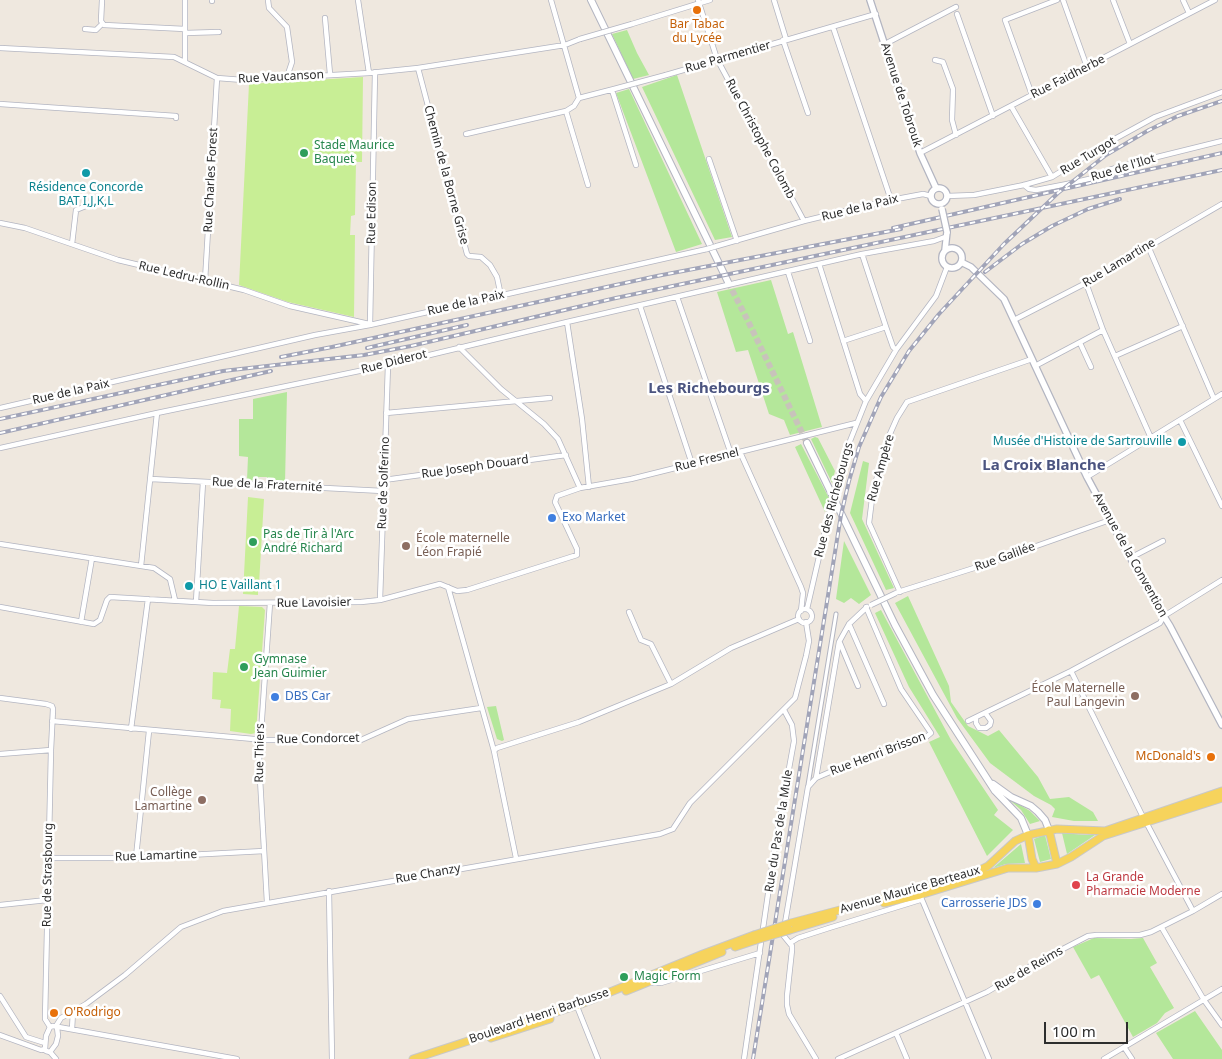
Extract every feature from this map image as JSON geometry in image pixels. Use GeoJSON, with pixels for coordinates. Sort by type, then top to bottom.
{"type":"FeatureCollection","features":[{"type":"Feature","properties":{"kind":"main road"},"geometry":{"type":"LineString","coordinates":[[591,0],[728,282]]}},
{"type":"Feature","properties":{"kind":"main road"},"geometry":{"type":"LineString","coordinates":[[807,443],[906,647],[933,695],[1000,798],[1021,818],[1028,836],[1036,868]]}},
{"type":"Feature","properties":{"kind":"main road"},"geometry":{"type":"LineString","coordinates":[[990,782],[1011,797],[1031,806],[1045,820],[1057,864]]}},
{"type":"Feature","properties":{"kind":"main road","name":"Avenue Maurice Berteaux"},"geometry":{"type":"LineString","coordinates":[[791,927],[847,912],[920,897],[1008,868],[1036,868],[1057,864],[1103,836],[1222,791]]}},
{"type":"Feature","properties":{"kind":"main road","name":"Avenue Maurice Berteaux"},"geometry":{"type":"LineString","coordinates":[[791,927],[919,890],[980,870],[988,866],[1015,841],[1028,836],[1049,830],[1105,831],[1222,798]]}},
{"type":"Feature","properties":{"kind":"main road","name":"Boulevard Henri Barbusse"},"geometry":{"type":"LineString","coordinates":[[413,1059],[581,1004],[720,948],[791,927]]}},
{"type":"Feature","properties":{"kind":"main road","name":"Boulevard Henri Barbusse"},"geometry":{"type":"LineString","coordinates":[[426,1059],[513,1032],[578,1009],[755,938]]}},
{"type":"Feature","properties":{"kind":"street"},"geometry":{"type":"LineString","coordinates":[[102,0],[103,25]]}},
{"type":"Feature","properties":{"kind":"street"},"geometry":{"type":"LineString","coordinates":[[185,0],[185,62]]}},
{"type":"Feature","properties":{"kind":"street"},"geometry":{"type":"LineString","coordinates":[[268,0],[269,8],[287,27],[292,62],[287,77]]}},
{"type":"Feature","properties":{"kind":"street"},"geometry":{"type":"LineString","coordinates":[[358,0],[369,73]]}},
{"type":"Feature","properties":{"kind":"street"},"geometry":{"type":"LineString","coordinates":[[466,134],[566,110],[574,106],[579,98],[551,0]]}},
{"type":"Feature","properties":{"kind":"street","name":"Rue Vaucanson"},"geometry":{"type":"LineString","coordinates":[[0,48],[174,57],[217,78],[243,80],[369,73],[418,68],[565,44],[710,0]]}},
{"type":"Feature","properties":{"kind":"street"},"geometry":{"type":"LineString","coordinates":[[774,0],[808,113]]}},
{"type":"Feature","properties":{"kind":"street","name":"Avenue de Tobrouk"},"geometry":{"type":"LineString","coordinates":[[870,0],[920,153],[936,188]]}},
{"type":"Feature","properties":{"kind":"street"},"geometry":{"type":"LineString","coordinates":[[1032,95],[1005,20],[1057,0]]}},
{"type":"Feature","properties":{"kind":"street"},"geometry":{"type":"LineString","coordinates":[[1063,0],[1087,66]]}},
{"type":"Feature","properties":{"kind":"street"},"geometry":{"type":"LineString","coordinates":[[1113,0],[1130,44]]}},
{"type":"Feature","properties":{"kind":"street"},"geometry":{"type":"LineString","coordinates":[[1183,0],[1189,14]]}},
{"type":"Feature","properties":{"kind":"street","name":"Rue Faidherbe"},"geometry":{"type":"LineString","coordinates":[[920,153],[1215,0]]}},
{"type":"Feature","properties":{"kind":"street","name":"Rue Christophe Colomb"},"geometry":{"type":"LineString","coordinates":[[699,2],[717,59],[804,221]]}},
{"type":"Feature","properties":{"kind":"street"},"geometry":{"type":"LineString","coordinates":[[885,44],[956,7]]}},
{"type":"Feature","properties":{"kind":"street","name":"Rue Parmentier"},"geometry":{"type":"LineString","coordinates":[[579,98],[666,75],[876,14]]}},
{"type":"Feature","properties":{"kind":"street"},"geometry":{"type":"LineString","coordinates":[[958,14],[994,116]]}},
{"type":"Feature","properties":{"kind":"street"},"geometry":{"type":"LineString","coordinates":[[325,18],[330,74]]}},
{"type":"Feature","properties":{"kind":"street"},"geometry":{"type":"LineString","coordinates":[[84,29],[96,30],[103,25],[219,32]]}},
{"type":"Feature","properties":{"kind":"street"},"geometry":{"type":"LineString","coordinates":[[833,27],[891,200]]}},
{"type":"Feature","properties":{"kind":"street"},"geometry":{"type":"LineString","coordinates":[[935,60],[943,62],[953,89],[952,120],[956,135]]}},
{"type":"Feature","properties":{"kind":"street","name":"Chemin de la Borne Grise"},"geometry":{"type":"LineString","coordinates":[[418,68],[467,254],[481,257],[490,265],[496,277],[501,296]]}},
{"type":"Feature","properties":{"kind":"street","name":"Rue Edison"},"geometry":{"type":"LineString","coordinates":[[370,325],[375,72]]}},
{"type":"Feature","properties":{"kind":"street","name":"Rue Charles Forest"},"geometry":{"type":"LineString","coordinates":[[206,281],[217,78]]}},
{"type":"Feature","properties":{"kind":"street"},"geometry":{"type":"LineString","coordinates":[[613,89],[636,165]]}},
{"type":"Feature","properties":{"kind":"street","name":"Rue Turgot"},"geometry":{"type":"LineString","coordinates":[[947,196],[974,196],[1052,177],[1102,146],[1155,117],[1222,92]]}},
{"type":"Feature","properties":{"kind":"street"},"geometry":{"type":"LineString","coordinates":[[0,104],[176,116],[176,118]]}},
{"type":"Feature","properties":{"kind":"street"},"geometry":{"type":"LineString","coordinates":[[1011,106],[1052,177]]}},
{"type":"Feature","properties":{"kind":"street"},"geometry":{"type":"LineString","coordinates":[[566,110],[588,185]]}},
{"type":"Feature","properties":{"kind":"street","name":"Rue de l'Ilot"},"geometry":{"type":"LineString","coordinates":[[1024,185],[1029,189],[1036,190],[1066,184],[1095,177],[1109,170],[1141,161],[1222,141]]}},
{"type":"Feature","properties":{"kind":"street"},"geometry":{"type":"LineString","coordinates":[[709,159],[737,240]]}},
{"type":"Feature","properties":{"kind":"street"},"geometry":{"type":"LineString","coordinates":[[941,206],[947,196],[944,189],[936,188],[932,191],[931,196],[941,206],[946,234],[945,250],[942,259],[947,266],[956,267],[960,262],[961,253],[953,248],[946,234]]}},
{"type":"Feature","properties":{"kind":"street","name":"Rue de la Paix"},"geometry":{"type":"LineString","coordinates":[[0,408],[315,334],[370,325],[707,249],[804,221],[891,200],[923,194],[931,196]]}},
{"type":"Feature","properties":{"kind":"street","name":"Rue Lamartine"},"geometry":{"type":"LineString","coordinates":[[1014,320],[1086,284],[1222,204]]}},
{"type":"Feature","properties":{"kind":"street"},"geometry":{"type":"LineString","coordinates":[[72,244],[76,210],[86,206]]}},
{"type":"Feature","properties":{"kind":"street","name":"Rue Ledru-Rollin"},"geometry":{"type":"LineString","coordinates":[[0,223],[24,228],[118,260],[244,290],[290,306],[370,325]]}},
{"type":"Feature","properties":{"kind":"street","name":"Rue Diderot"},"geometry":{"type":"LineString","coordinates":[[0,448],[388,365],[862,254],[934,241],[946,234]]}},
{"type":"Feature","properties":{"kind":"street"},"geometry":{"type":"LineString","coordinates":[[1148,246],[1214,399]]}},
{"type":"Feature","properties":{"kind":"street"},"geometry":{"type":"LineString","coordinates":[[945,250],[953,248]]}},
{"type":"Feature","properties":{"kind":"street"},"geometry":{"type":"LineString","coordinates":[[862,254],[893,347],[896,350]]}},
{"type":"Feature","properties":{"kind":"street","name":"Avenue de la Convention"},"geometry":{"type":"LineString","coordinates":[[960,262],[971,268],[1004,299],[1087,478],[1150,594],[1192,665],[1222,725]]}},
{"type":"Feature","properties":{"kind":"street"},"geometry":{"type":"LineString","coordinates":[[819,264],[860,394],[866,401]]}},
{"type":"Feature","properties":{"kind":"street","name":"Rue des Richebourgs"},"geometry":{"type":"LineString","coordinates":[[807,609],[844,456],[856,423],[866,401],[896,350],[936,296],[947,266]]}},
{"type":"Feature","properties":{"kind":"street"},"geometry":{"type":"LineString","coordinates":[[788,272],[810,341]]}},
{"type":"Feature","properties":{"kind":"street"},"geometry":{"type":"LineString","coordinates":[[1086,284],[1103,330],[1151,438]]}},
{"type":"Feature","properties":{"kind":"street"},"geometry":{"type":"LineString","coordinates":[[676,297],[731,454]]}},
{"type":"Feature","properties":{"kind":"street"},"geometry":{"type":"LineString","coordinates":[[640,306],[692,464]]}},
{"type":"Feature","properties":{"kind":"street"},"geometry":{"type":"LineString","coordinates":[[353,328],[355,321]]}},
{"type":"Feature","properties":{"kind":"street"},"geometry":{"type":"LineString","coordinates":[[567,322],[582,419],[589,487]]}},
{"type":"Feature","properties":{"kind":"street"},"geometry":{"type":"LineString","coordinates":[[1115,356],[1183,326]]}},
{"type":"Feature","properties":{"kind":"street"},"geometry":{"type":"LineString","coordinates":[[843,341],[886,327]]}},
{"type":"Feature","properties":{"kind":"street"},"geometry":{"type":"LineString","coordinates":[[1035,366],[1103,330]]}},
{"type":"Feature","properties":{"kind":"street"},"geometry":{"type":"LineString","coordinates":[[1080,343],[1091,367]]}},
{"type":"Feature","properties":{"kind":"street"},"geometry":{"type":"LineString","coordinates":[[459,347],[558,439],[580,488]]}},
{"type":"Feature","properties":{"kind":"street","name":"Rue Ampère"},"geometry":{"type":"LineString","coordinates":[[898,592],[869,523],[869,514],[873,491],[889,436],[907,402],[1032,360]]}},
{"type":"Feature","properties":{"kind":"street","name":"Rue de Solferino"},"geometry":{"type":"LineString","coordinates":[[380,600],[388,365]]}},
{"type":"Feature","properties":{"kind":"street"},"geometry":{"type":"LineString","coordinates":[[1087,478],[1222,394]]}},
{"type":"Feature","properties":{"kind":"street"},"geometry":{"type":"LineString","coordinates":[[386,413],[550,398]]}},
{"type":"Feature","properties":{"kind":"street"},"geometry":{"type":"LineString","coordinates":[[141,566],[157,413]]}},
{"type":"Feature","properties":{"kind":"street"},"geometry":{"type":"LineString","coordinates":[[1180,420],[1222,506]]}},
{"type":"Feature","properties":{"kind":"street","name":"Rue Fresnel"},"geometry":{"type":"LineString","coordinates":[[557,496],[580,488],[631,479],[856,423]]}},
{"type":"Feature","properties":{"kind":"street"},"geometry":{"type":"LineString","coordinates":[[740,452],[802,591],[801,610],[798,614],[799,619]]}},
{"type":"Feature","properties":{"kind":"street","name":"Rue Joseph Douard"},"geometry":{"type":"LineString","coordinates":[[384,480],[566,454]]}},
{"type":"Feature","properties":{"kind":"street","name":"Rue de la Fraternité"},"geometry":{"type":"LineString","coordinates":[[151,479],[383,491]]}},
{"type":"Feature","properties":{"kind":"street"},"geometry":{"type":"LineString","coordinates":[[196,602],[203,482]]}},
{"type":"Feature","properties":{"kind":"street","name":"Rue Lavoisier"},"geometry":{"type":"LineString","coordinates":[[81,622],[98,623],[107,600],[110,598],[270,603],[380,600],[440,584],[459,591],[473,589],[577,555],[577,550],[555,502],[557,496]]}},
{"type":"Feature","properties":{"kind":"street","name":"Rue Galilée"},"geometry":{"type":"LineString","coordinates":[[816,778],[839,642],[849,624],[866,608],[898,592],[974,568],[1110,520]]}},
{"type":"Feature","properties":{"kind":"street"},"geometry":{"type":"LineString","coordinates":[[1130,558],[1163,542]]}},
{"type":"Feature","properties":{"kind":"street"},"geometry":{"type":"LineString","coordinates":[[0,544],[154,568],[170,579],[175,600]]}},
{"type":"Feature","properties":{"kind":"street"},"geometry":{"type":"LineString","coordinates":[[0,607],[81,622],[92,558]]}},
{"type":"Feature","properties":{"kind":"street"},"geometry":{"type":"LineString","coordinates":[[968,722],[1160,623],[1164,616],[1222,580]]}},
{"type":"Feature","properties":{"kind":"street"},"geometry":{"type":"LineString","coordinates":[[448,587],[494,751],[516,858]]}},
{"type":"Feature","properties":{"kind":"street"},"geometry":{"type":"LineString","coordinates":[[802,591],[804,588],[812,587]]}},
{"type":"Feature","properties":{"kind":"street"},"geometry":{"type":"LineString","coordinates":[[132,729],[148,599]]}},
{"type":"Feature","properties":{"kind":"street","name":"Rue Thiers"},"geometry":{"type":"LineString","coordinates":[[267,902],[260,788],[260,739],[270,603]]}},
{"type":"Feature","properties":{"kind":"street","name":"Rue Henri Brisson"},"geometry":{"type":"LineString","coordinates":[[808,786],[816,778],[925,738],[931,733],[900,689],[866,608]]}},
{"type":"Feature","properties":{"kind":"street"},"geometry":{"type":"LineString","coordinates":[[494,751],[497,748],[579,722],[671,684],[731,648],[799,619],[806,622],[810,621],[812,615],[810,611],[807,609],[801,610]]}},
{"type":"Feature","properties":{"kind":"street"},"geometry":{"type":"LineString","coordinates":[[629,612],[641,640],[651,644],[671,684]]}},
{"type":"Feature","properties":{"kind":"street"},"geometry":{"type":"LineString","coordinates":[[816,1059],[792,1020],[787,1005],[792,950],[790,943],[783,935],[836,614]]}},
{"type":"Feature","properties":{"kind":"street","name":"Rue Chanzy"},"geometry":{"type":"LineString","coordinates":[[56,1026],[61,1018],[86,1004],[125,975],[182,927],[223,911],[660,834],[673,829],[690,803],[794,698],[806,656],[808,641],[806,622]]}},
{"type":"Feature","properties":{"kind":"street"},"geometry":{"type":"LineString","coordinates":[[849,624],[884,704]]}},
{"type":"Feature","properties":{"kind":"street"},"geometry":{"type":"LineString","coordinates":[[839,642],[858,686]]}},
{"type":"Feature","properties":{"kind":"street"},"geometry":{"type":"LineString","coordinates":[[1070,671],[1193,911]]}},
{"type":"Feature","properties":{"kind":"street"},"geometry":{"type":"LineString","coordinates":[[0,698],[52,706],[54,713],[52,722]]}},
{"type":"Feature","properties":{"kind":"street","name":"Rue Condorcet"},"geometry":{"type":"LineString","coordinates":[[52,722],[280,741],[361,740],[408,720],[481,708]]}},
{"type":"Feature","properties":{"kind":"street","name":"Rue du Pas de la Mule"},"geometry":{"type":"LineString","coordinates":[[744,1059],[775,846],[794,741],[792,725],[784,710]]}},
{"type":"Feature","properties":{"kind":"street"},"geometry":{"type":"LineString","coordinates":[[976,718],[979,728],[986,728],[990,725],[991,721],[986,714]]}},
{"type":"Feature","properties":{"kind":"street","name":"Rue de Strasbourg"},"geometry":{"type":"LineString","coordinates":[[50,1027],[45,1019],[52,722]]}},
{"type":"Feature","properties":{"kind":"street"},"geometry":{"type":"LineString","coordinates":[[136,857],[149,731]]}},
{"type":"Feature","properties":{"kind":"street"},"geometry":{"type":"LineString","coordinates":[[0,754],[51,750]]}},
{"type":"Feature","properties":{"kind":"street","name":"Rue Lamartine"},"geometry":{"type":"LineString","coordinates":[[48,858],[136,857],[264,850]]}},
{"type":"Feature","properties":{"kind":"street"},"geometry":{"type":"LineString","coordinates":[[329,891],[332,1059]]}},
{"type":"Feature","properties":{"kind":"street","name":"Rue de Reims"},"geometry":{"type":"LineString","coordinates":[[838,1059],[997,987],[1034,964],[1090,935],[1140,935],[1162,928],[1222,894]]}},
{"type":"Feature","properties":{"kind":"street"},"geometry":{"type":"LineString","coordinates":[[920,897],[989,1059]]}},
{"type":"Feature","properties":{"kind":"street","name":"Avenue Maurice Berteaux"},"geometry":{"type":"LineString","coordinates":[[790,943],[920,897]]}},
{"type":"Feature","properties":{"kind":"street"},"geometry":{"type":"LineString","coordinates":[[0,905],[47,900]]}},
{"type":"Feature","properties":{"kind":"street"},"geometry":{"type":"LineString","coordinates":[[1162,928],[1204,1000],[1222,1025]]}},
{"type":"Feature","properties":{"kind":"street","name":"Boulevard Henri Barbusse"},"geometry":{"type":"LineString","coordinates":[[646,982],[660,983],[760,953]]}},
{"type":"Feature","properties":{"kind":"street"},"geometry":{"type":"LineString","coordinates":[[1104,1059],[1222,989]]}},
{"type":"Feature","properties":{"kind":"street"},"geometry":{"type":"LineString","coordinates":[[0,996],[26,1037],[45,1043]]}},
{"type":"Feature","properties":{"kind":"street"},"geometry":{"type":"LineString","coordinates":[[578,1009],[598,1059]]}},
{"type":"Feature","properties":{"kind":"street"},"geometry":{"type":"LineString","coordinates":[[72,1029],[73,1012]]}},
{"type":"Feature","properties":{"kind":"street"},"geometry":{"type":"LineString","coordinates":[[51,1055],[58,1040],[59,1031],[56,1026]]}},
{"type":"Feature","properties":{"kind":"street"},"geometry":{"type":"LineString","coordinates":[[51,1055],[45,1043],[50,1027],[56,1026],[237,1059]]}},
{"type":"Feature","properties":{"kind":"street"},"geometry":{"type":"LineString","coordinates":[[896,1033],[907,1059]]}},
{"type":"Feature","properties":{"kind":"street"},"geometry":{"type":"LineString","coordinates":[[0,1035],[51,1055]]}},
{"type":"Feature","properties":{"kind":"street"},"geometry":{"type":"LineString","coordinates":[[1124,1048],[1132,1059]]}},
{"type":"Feature","properties":{"kind":"green space"},"geometry":{"type":"Polygon","coordinates":[[[627,30],[649,75],[633,79],[612,34],[627,30]]]}},
{"type":"Feature","properties":{"kind":"green space"},"geometry":{"type":"Polygon","coordinates":[[[677,75],[732,237],[715,240],[642,87],[677,75]]]}},
{"type":"Feature","properties":{"kind":"green space"},"geometry":{"type":"Polygon","coordinates":[[[363,77],[362,162],[356,162],[355,215],[351,216],[350,235],[355,235],[354,317],[288,302],[239,285],[249,84],[363,77]]]}},
{"type":"Feature","properties":{"kind":"green space"},"geometry":{"type":"Polygon","coordinates":[[[629,89],[702,244],[676,252],[616,93],[629,89]]]}},
{"type":"Feature","properties":{"kind":"green space"},"geometry":{"type":"Polygon","coordinates":[[[771,280],[788,334],[793,332],[822,427],[790,435],[784,420],[769,414],[748,350],[736,352],[717,292],[771,280]]]}},
{"type":"Feature","properties":{"kind":"green space"},"geometry":{"type":"Polygon","coordinates":[[[287,392],[285,483],[267,482],[267,477],[259,477],[258,481],[247,480],[248,457],[239,456],[239,419],[253,419],[253,399],[287,392]]]}},
{"type":"Feature","properties":{"kind":"green space"},"geometry":{"type":"Polygon","coordinates":[[[818,438],[835,471],[832,483],[811,439],[818,438]]]}},
{"type":"Feature","properties":{"kind":"green space"},"geometry":{"type":"Polygon","coordinates":[[[801,444],[829,498],[825,512],[795,447],[801,444]]]}},
{"type":"Feature","properties":{"kind":"green space"},"geometry":{"type":"Polygon","coordinates":[[[863,461],[869,463],[862,519],[894,588],[886,590],[850,513],[863,461]]]}},
{"type":"Feature","properties":{"kind":"green space","name":"Pas de Tir à l'Arc André Richard"},"geometry":{"type":"Polygon","coordinates":[[[248,497],[264,499],[259,584],[256,590],[258,595],[243,594],[248,497]]]}},
{"type":"Feature","properties":{"kind":"green space"},"geometry":{"type":"Polygon","coordinates":[[[844,541],[871,595],[859,604],[851,598],[844,603],[836,599],[844,541]]]}},
{"type":"Feature","properties":{"kind":"green space"},"geometry":{"type":"Polygon","coordinates":[[[908,596],[949,686],[951,702],[968,726],[988,736],[999,730],[1038,777],[1050,799],[1069,797],[1093,812],[1098,821],[1074,821],[1052,817],[1055,809],[1051,805],[1034,796],[990,763],[957,718],[895,603],[908,596]]]}},
{"type":"Feature","properties":{"kind":"green space","name":"Gymnase Jean Guimier"},"geometry":{"type":"Polygon","coordinates":[[[239,606],[262,607],[265,610],[256,733],[251,734],[230,731],[231,709],[220,708],[221,700],[212,699],[213,672],[227,673],[230,649],[235,649],[239,606]]]}},
{"type":"Feature","properties":{"kind":"green space"},"geometry":{"type":"Polygon","coordinates":[[[881,610],[951,740],[998,810],[994,815],[1013,830],[987,856],[929,742],[940,737],[909,687],[875,613],[881,610]]]}},
{"type":"Feature","properties":{"kind":"green space"},"geometry":{"type":"Polygon","coordinates":[[[496,706],[504,740],[502,741],[497,739],[487,707],[496,706]]]}},
{"type":"Feature","properties":{"kind":"green space"},"geometry":{"type":"Polygon","coordinates":[[[1005,796],[1030,811],[1040,821],[1030,824],[1021,810],[1005,796]]]}},
{"type":"Feature","properties":{"kind":"green space"},"geometry":{"type":"Polygon","coordinates":[[[1062,833],[1086,835],[1095,835],[1067,854],[1062,833]]]}},
{"type":"Feature","properties":{"kind":"green space"},"geometry":{"type":"Polygon","coordinates":[[[1045,835],[1051,859],[1040,862],[1034,839],[1045,835]]]}},
{"type":"Feature","properties":{"kind":"green space"},"geometry":{"type":"Polygon","coordinates":[[[1021,844],[1025,863],[1006,864],[993,868],[1021,844]]]}},
{"type":"Feature","properties":{"kind":"green space"},"geometry":{"type":"Polygon","coordinates":[[[1094,938],[1143,938],[1157,963],[1150,967],[1174,1008],[1165,1013],[1157,1023],[1133,1037],[1099,975],[1091,979],[1073,947],[1094,938]]]}},
{"type":"Feature","properties":{"kind":"green space"},"geometry":{"type":"Polygon","coordinates":[[[1195,1011],[1222,1050],[1222,1059],[1173,1059],[1156,1033],[1195,1011]]]}},
{"type":"Feature","properties":{"kind":"tunnel"},"geometry":{"type":"LineString","coordinates":[[728,282],[807,443]]}},
{"type":"Feature","properties":{"kind":"railway"},"geometry":{"type":"LineString","coordinates":[[753,1059],[841,515],[859,447],[881,397],[909,351],[939,314],[1004,244],[1058,193],[1106,155],[1149,130],[1178,116],[1222,101]]}},
{"type":"Feature","properties":{"kind":"railway"},"geometry":{"type":"LineString","coordinates":[[893,228],[1222,153]]}},
{"type":"Feature","properties":{"kind":"railway"},"geometry":{"type":"LineString","coordinates":[[0,419],[223,371],[364,355],[411,346],[616,298],[1222,170]]}},
{"type":"Feature","properties":{"kind":"railway"},"geometry":{"type":"LineString","coordinates":[[985,272],[1022,244],[1052,226],[1088,209],[1120,199]]}},
{"type":"Feature","properties":{"kind":"railway"},"geometry":{"type":"LineString","coordinates":[[281,357],[657,276],[901,229]]}},
{"type":"Feature","properties":{"kind":"railway"},"geometry":{"type":"LineString","coordinates":[[367,348],[467,325]]}},
{"type":"Feature","properties":{"kind":"railway"},"geometry":{"type":"LineString","coordinates":[[0,433],[271,371]]}},
{"type":"Feature","properties":{"kind":"place","name":"Bar Tabac du Lycée"},"geometry":{"type":"Point","coordinates":[697,10]}},
{"type":"Feature","properties":{"kind":"place","name":"Stade Maurice Baquet"},"geometry":{"type":"Point","coordinates":[304,153]}},
{"type":"Feature","properties":{"kind":"place","name":"Résidence Concorde BAT I,J,K,L"},"geometry":{"type":"Point","coordinates":[86,173]}},
{"type":"Feature","properties":{"kind":"place","name":"Musée d'Histoire de Sartrouville"},"geometry":{"type":"Point","coordinates":[1182,442]}},
{"type":"Feature","properties":{"kind":"place","name":"Exo Market"},"geometry":{"type":"Point","coordinates":[552,518]}},
{"type":"Feature","properties":{"kind":"place","name":"Pas de Tir à l'Arc André Richard"},"geometry":{"type":"Point","coordinates":[253,542]}},
{"type":"Feature","properties":{"kind":"place","name":"École maternelle Léon Frapié"},"geometry":{"type":"Point","coordinates":[406,546]}},
{"type":"Feature","properties":{"kind":"place","name":"HO E Vaillant 1"},"geometry":{"type":"Point","coordinates":[189,586]}},
{"type":"Feature","properties":{"kind":"place","name":"Gymnase Jean Guimier"},"geometry":{"type":"Point","coordinates":[244,667]}},
{"type":"Feature","properties":{"kind":"place","name":"École Maternelle Paul Langevin"},"geometry":{"type":"Point","coordinates":[1135,696]}},
{"type":"Feature","properties":{"kind":"place","name":"DBS Car"},"geometry":{"type":"Point","coordinates":[275,697]}},
{"type":"Feature","properties":{"kind":"place","name":"McDonald's"},"geometry":{"type":"Point","coordinates":[1211,757]}},
{"type":"Feature","properties":{"kind":"place","name":"Collège Lamartine"},"geometry":{"type":"Point","coordinates":[202,800]}},
{"type":"Feature","properties":{"kind":"place","name":"La Grande Pharmacie Moderne"},"geometry":{"type":"Point","coordinates":[1076,885]}},
{"type":"Feature","properties":{"kind":"place","name":"Carrosserie JDS"},"geometry":{"type":"Point","coordinates":[1037,904]}},
{"type":"Feature","properties":{"kind":"place","name":"Magic Form"},"geometry":{"type":"Point","coordinates":[624,977]}},
{"type":"Feature","properties":{"kind":"place","name":"O'Rodrigo"},"geometry":{"type":"Point","coordinates":[54,1013]}},
{"type":"Feature","properties":{"kind":"district","name":"Les Richebourgs"},"geometry":{"type":"Point","coordinates":[709,389]}},
{"type":"Feature","properties":{"kind":"district","name":"La Croix Blanche"},"geometry":{"type":"Point","coordinates":[1044,466]}}]}
